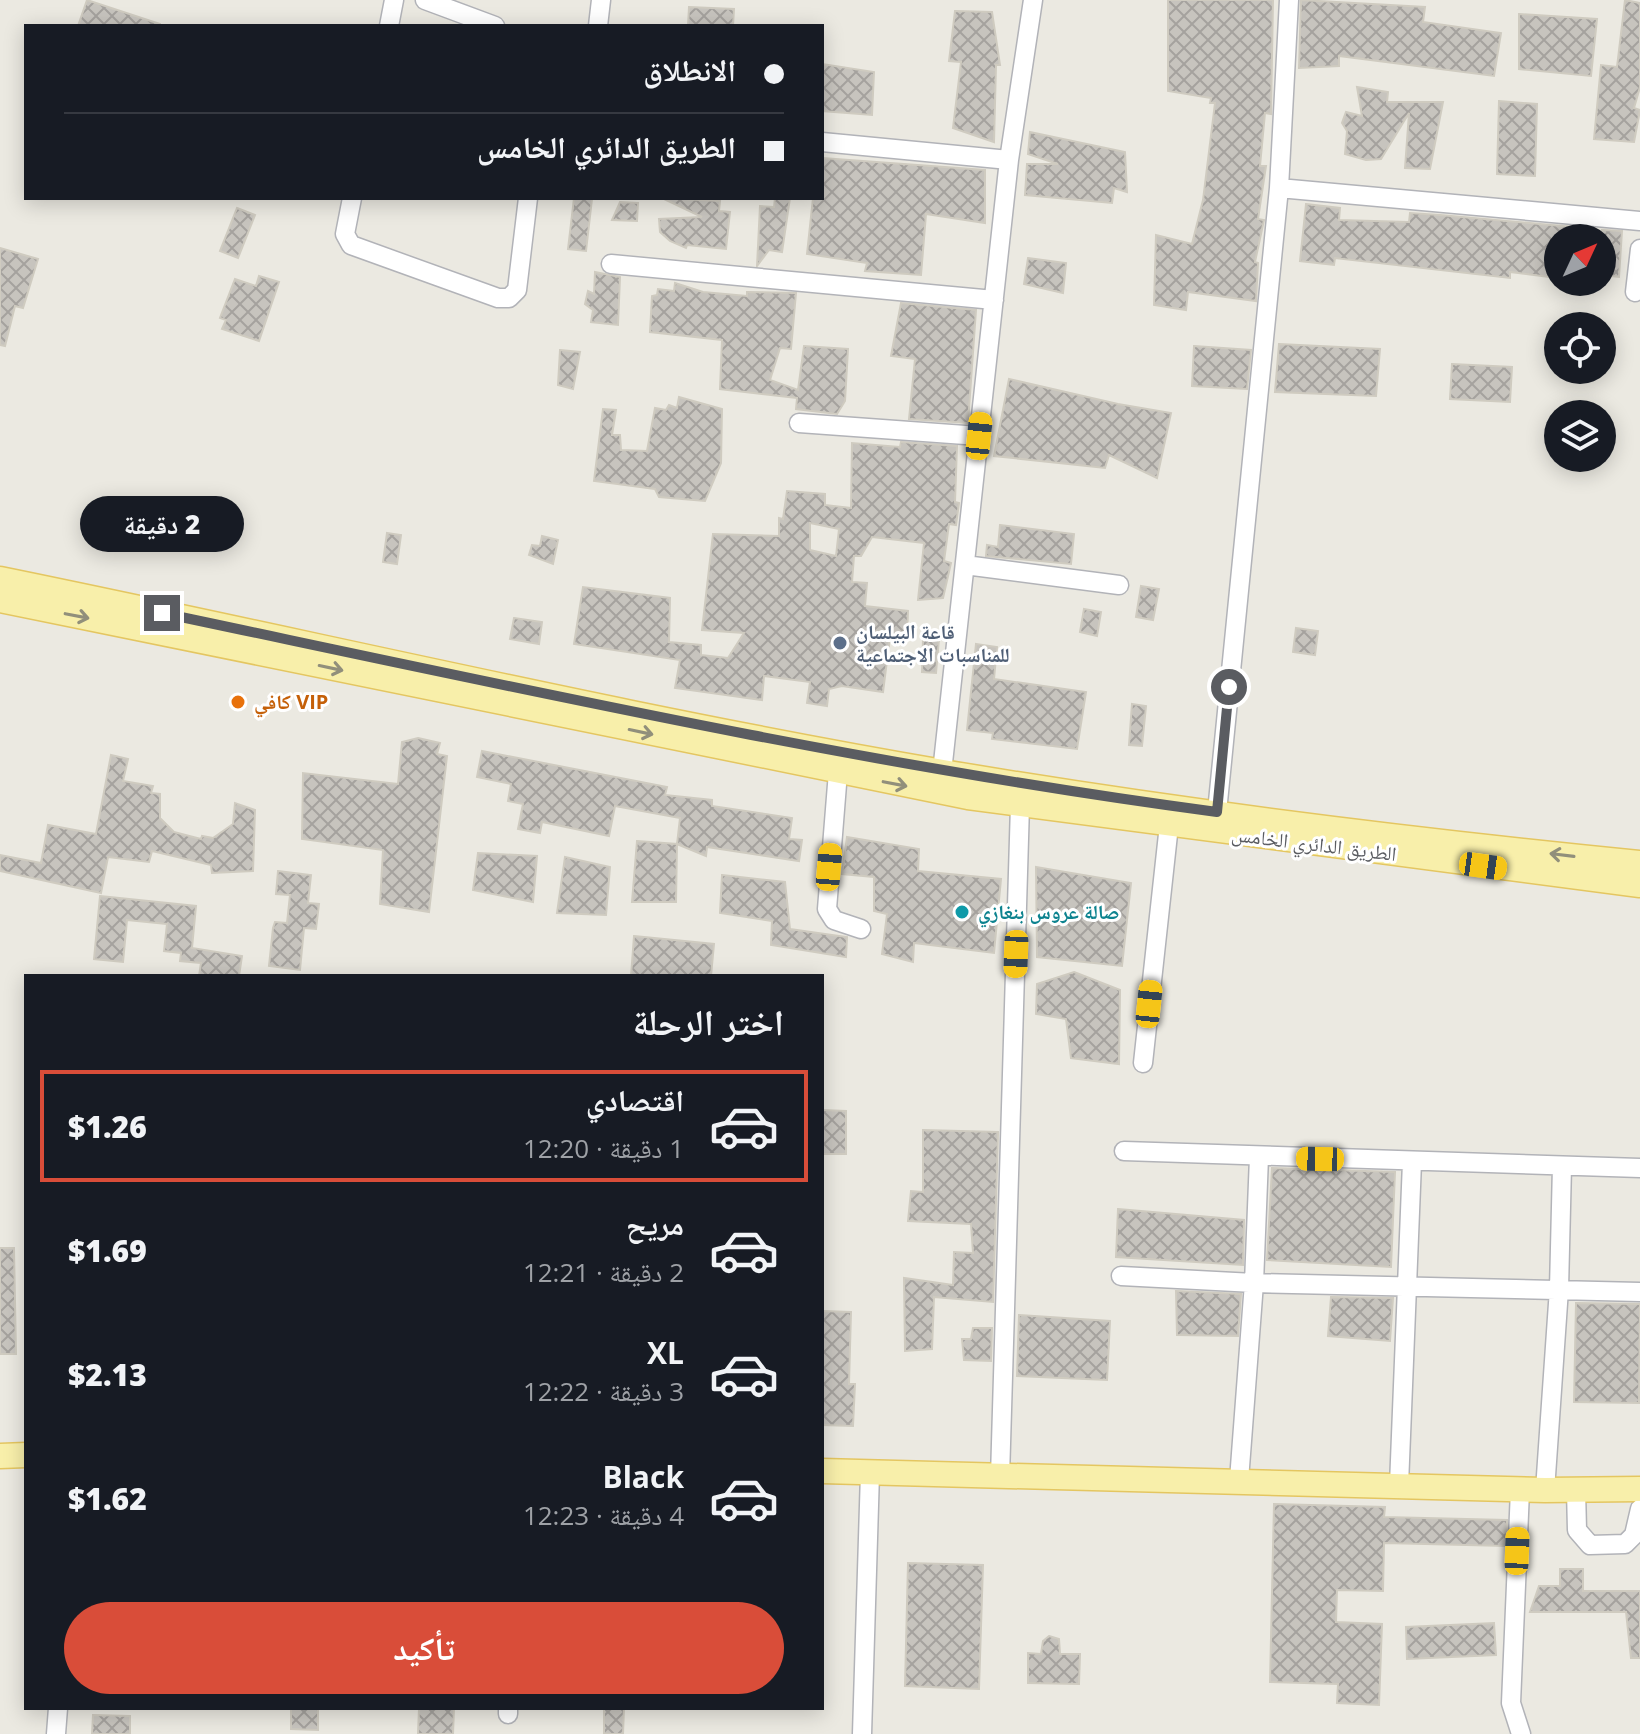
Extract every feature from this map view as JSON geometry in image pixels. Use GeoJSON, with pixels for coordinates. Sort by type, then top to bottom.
{"type":"FeatureCollection","features":[{"type":"Feature","properties":{"kind":"main road","name":"الطريق الدائري الخامس"},"geometry":{"type":"LineString","coordinates":[[0,579],[569,699],[942,772],[1217,812],[1274,829],[1640,885]]}},
{"type":"Feature","properties":{"kind":"main road","name":"الطريق الدائري الخامس"},"geometry":{"type":"LineString","coordinates":[[0,600],[838,772],[1020,805],[1169,825],[1274,829],[1640,863]]}},
{"type":"Feature","properties":{"kind":"main road"},"geometry":{"type":"LineString","coordinates":[[0,1456],[24,1455]]}},
{"type":"Feature","properties":{"kind":"main road"},"geometry":{"type":"LineString","coordinates":[[824,1471],[1520,1490],[1640,1489]]}},
{"type":"Feature","properties":{"kind":"street"},"geometry":{"type":"LineString","coordinates":[[389,24],[394,0]]}},
{"type":"Feature","properties":{"kind":"street"},"geometry":{"type":"LineString","coordinates":[[425,0],[490,24]]}},
{"type":"Feature","properties":{"kind":"street"},"geometry":{"type":"LineString","coordinates":[[598,24],[601,0]]}},
{"type":"Feature","properties":{"kind":"street"},"geometry":{"type":"LineString","coordinates":[[942,772],[1009,160],[1033,0]]}},
{"type":"Feature","properties":{"kind":"street"},"geometry":{"type":"LineString","coordinates":[[1217,812],[1279,188],[1289,0]]}},
{"type":"Feature","properties":{"kind":"street"},"geometry":{"type":"LineString","coordinates":[[824,142],[1009,160]]}},
{"type":"Feature","properties":{"kind":"street"},"geometry":{"type":"LineString","coordinates":[[1279,188],[1640,221]]}},
{"type":"Feature","properties":{"kind":"street"},"geometry":{"type":"LineString","coordinates":[[352,200],[345,234],[351,245],[498,298],[509,298],[517,290],[528,200]]}},
{"type":"Feature","properties":{"kind":"street"},"geometry":{"type":"LineString","coordinates":[[1635,292],[1640,249]]}},
{"type":"Feature","properties":{"kind":"street"},"geometry":{"type":"LineString","coordinates":[[611,264],[994,300]]}},
{"type":"Feature","properties":{"kind":"street"},"geometry":{"type":"LineString","coordinates":[[799,423],[979,436]]}},
{"type":"Feature","properties":{"kind":"street"},"geometry":{"type":"LineString","coordinates":[[965,565],[1119,585]]}},
{"type":"Feature","properties":{"kind":"street"},"geometry":{"type":"LineString","coordinates":[[838,772],[827,909],[834,920],[861,929]]}},
{"type":"Feature","properties":{"kind":"street"},"geometry":{"type":"LineString","coordinates":[[1000,1477],[1020,805]]}},
{"type":"Feature","properties":{"kind":"street"},"geometry":{"type":"LineString","coordinates":[[1143,1063],[1169,825]]}},
{"type":"Feature","properties":{"kind":"street"},"geometry":{"type":"LineString","coordinates":[[1124,1151],[1640,1168]]}},
{"type":"Feature","properties":{"kind":"street"},"geometry":{"type":"LineString","coordinates":[[1239,1480],[1254,1283],[1259,1157]]}},
{"type":"Feature","properties":{"kind":"street"},"geometry":{"type":"LineString","coordinates":[[1399,1485],[1412,1162]]}},
{"type":"Feature","properties":{"kind":"street"},"geometry":{"type":"LineString","coordinates":[[1545,1490],[1559,1289],[1562,1166]]}},
{"type":"Feature","properties":{"kind":"street"},"geometry":{"type":"LineString","coordinates":[[1121,1276],[1407,1288],[1640,1292]]}},
{"type":"Feature","properties":{"kind":"street"},"geometry":{"type":"LineString","coordinates":[[862,1734],[870,1473]]}},
{"type":"Feature","properties":{"kind":"street"},"geometry":{"type":"LineString","coordinates":[[1520,1490],[1511,1703],[1521,1734]]}},
{"type":"Feature","properties":{"kind":"street"},"geometry":{"type":"LineString","coordinates":[[1576,1490],[1577,1530],[1590,1545],[1625,1544],[1634,1535],[1640,1509]]}},
{"type":"Feature","properties":{"kind":"street"},"geometry":{"type":"LineString","coordinates":[[56,1734],[58,1710]]}},
{"type":"Feature","properties":{"kind":"building"},"geometry":{"type":"Polygon","coordinates":[[[87,0],[160,24],[79,24],[87,0]]]}},
{"type":"Feature","properties":{"kind":"building"},"geometry":{"type":"Polygon","coordinates":[[[1168,0],[1273,0],[1271,114],[1265,113],[1260,166],[1266,166],[1258,219],[1264,220],[1255,262],[1258,263],[1256,301],[1188,292],[1186,310],[1154,305],[1156,235],[1192,244],[1203,200],[1215,103],[1210,103],[1211,98],[1168,91],[1168,0]]]}},
{"type":"Feature","properties":{"kind":"building"},"geometry":{"type":"Polygon","coordinates":[[[1301,0],[1425,7],[1423,22],[1501,33],[1494,76],[1339,56],[1339,66],[1299,68],[1301,0]]]}},
{"type":"Feature","properties":{"kind":"building"},"geometry":{"type":"Polygon","coordinates":[[[1625,0],[1640,3],[1640,87],[1634,108],[1640,110],[1634,142],[1594,139],[1601,65],[1617,67],[1625,0]]]}},
{"type":"Feature","properties":{"kind":"building"},"geometry":{"type":"Polygon","coordinates":[[[689,7],[734,9],[733,24],[688,24],[689,7]]]}},
{"type":"Feature","properties":{"kind":"building"},"geometry":{"type":"Polygon","coordinates":[[[955,11],[992,12],[1000,65],[996,65],[994,142],[953,128],[961,62],[949,61],[955,11]]]}},
{"type":"Feature","properties":{"kind":"building"},"geometry":{"type":"Polygon","coordinates":[[[1519,14],[1597,19],[1591,76],[1519,69],[1519,14]]]}},
{"type":"Feature","properties":{"kind":"building"},"geometry":{"type":"Polygon","coordinates":[[[824,64],[874,72],[872,115],[824,111],[824,64]]]}},
{"type":"Feature","properties":{"kind":"building"},"geometry":{"type":"Polygon","coordinates":[[[1357,87],[1388,92],[1387,102],[1443,102],[1430,169],[1405,168],[1409,113],[1381,159],[1366,160],[1345,154],[1347,131],[1342,123],[1346,112],[1362,116],[1357,87]]]}},
{"type":"Feature","properties":{"kind":"building"},"geometry":{"type":"Polygon","coordinates":[[[1499,101],[1537,104],[1535,176],[1497,174],[1499,101]]]}},
{"type":"Feature","properties":{"kind":"building"},"geometry":{"type":"Polygon","coordinates":[[[1030,132],[1125,152],[1127,192],[1114,188],[1112,203],[1025,195],[1027,164],[1058,164],[1028,154],[1030,132]]]}},
{"type":"Feature","properties":{"kind":"building"},"geometry":{"type":"Polygon","coordinates":[[[824,158],[985,170],[985,223],[926,214],[921,275],[865,271],[867,263],[807,254],[813,200],[824,200],[824,158]]]}},
{"type":"Feature","properties":{"kind":"building"},"geometry":{"type":"Polygon","coordinates":[[[574,200],[592,200],[586,251],[568,249],[574,200]]]}},
{"type":"Feature","properties":{"kind":"building"},"geometry":{"type":"Polygon","coordinates":[[[666,200],[720,201],[719,211],[730,212],[726,249],[687,245],[686,248],[670,241],[660,232],[659,219],[702,217],[666,200]]]}},
{"type":"Feature","properties":{"kind":"building"},"geometry":{"type":"Polygon","coordinates":[[[775,200],[790,200],[782,252],[769,250],[757,266],[760,206],[774,207],[775,200]]]}},
{"type":"Feature","properties":{"kind":"building"},"geometry":{"type":"Polygon","coordinates":[[[620,202],[638,203],[637,221],[612,220],[620,202]]]}},
{"type":"Feature","properties":{"kind":"building"},"geometry":{"type":"Polygon","coordinates":[[[1306,204],[1340,208],[1339,220],[1409,222],[1410,213],[1544,224],[1544,276],[1510,272],[1510,278],[1335,258],[1334,265],[1300,261],[1306,204]]]}},
{"type":"Feature","properties":{"kind":"building"},"geometry":{"type":"Polygon","coordinates":[[[237,208],[255,215],[238,258],[220,251],[237,208]]]}},
{"type":"Feature","properties":{"kind":"building"},"geometry":{"type":"Polygon","coordinates":[[[1616,231],[1622,231],[1619,277],[1616,277],[1616,231]]]}},
{"type":"Feature","properties":{"kind":"building"},"geometry":{"type":"Polygon","coordinates":[[[0,248],[38,259],[23,308],[15,306],[5,346],[0,345],[0,248]]]}},
{"type":"Feature","properties":{"kind":"building"},"geometry":{"type":"Polygon","coordinates":[[[1028,258],[1066,263],[1063,293],[1024,284],[1028,258]]]}},
{"type":"Feature","properties":{"kind":"building"},"geometry":{"type":"Polygon","coordinates":[[[595,272],[620,277],[618,325],[591,322],[593,310],[585,304],[588,291],[594,294],[595,272]]]}},
{"type":"Feature","properties":{"kind":"building"},"geometry":{"type":"Polygon","coordinates":[[[259,276],[279,282],[259,341],[222,329],[226,320],[220,318],[235,279],[256,286],[259,276]]]}},
{"type":"Feature","properties":{"kind":"building"},"geometry":{"type":"Polygon","coordinates":[[[675,283],[703,292],[747,296],[747,292],[796,293],[791,349],[780,348],[770,380],[798,390],[804,346],[848,349],[845,401],[837,414],[796,409],[797,398],[720,389],[722,340],[650,332],[652,296],[657,295],[658,289],[674,291],[675,283]]]}},
{"type":"Feature","properties":{"kind":"building"},"geometry":{"type":"Polygon","coordinates":[[[901,303],[976,310],[968,423],[909,419],[915,359],[891,356],[901,303]]]}},
{"type":"Feature","properties":{"kind":"building"},"geometry":{"type":"Polygon","coordinates":[[[1279,344],[1380,349],[1376,396],[1275,392],[1279,344]]]}},
{"type":"Feature","properties":{"kind":"building"},"geometry":{"type":"Polygon","coordinates":[[[1194,346],[1251,350],[1247,389],[1192,386],[1194,346]]]}},
{"type":"Feature","properties":{"kind":"building"},"geometry":{"type":"Polygon","coordinates":[[[560,350],[580,352],[573,389],[558,385],[560,350]]]}},
{"type":"Feature","properties":{"kind":"building"},"geometry":{"type":"Polygon","coordinates":[[[1452,364],[1512,367],[1510,402],[1450,399],[1452,364]]]}},
{"type":"Feature","properties":{"kind":"building"},"geometry":{"type":"Polygon","coordinates":[[[1009,379],[1171,413],[1157,478],[1109,455],[1105,468],[994,456],[1009,379]]]}},
{"type":"Feature","properties":{"kind":"building"},"geometry":{"type":"Polygon","coordinates":[[[679,397],[722,409],[721,463],[705,501],[659,497],[655,489],[594,481],[603,409],[616,410],[612,435],[620,435],[621,450],[647,451],[655,408],[666,410],[669,405],[677,408],[679,397]]]}},
{"type":"Feature","properties":{"kind":"building"},"geometry":{"type":"Polygon","coordinates":[[[901,442],[957,446],[955,502],[959,503],[956,525],[949,524],[944,561],[951,563],[943,598],[918,600],[924,543],[872,537],[861,556],[854,556],[852,582],[867,583],[865,606],[908,611],[907,639],[890,637],[883,692],[842,686],[829,689],[827,706],[807,703],[810,682],[764,676],[762,700],[675,688],[680,660],[574,644],[583,587],[670,598],[669,642],[701,645],[701,655],[728,658],[744,633],[702,630],[713,534],[779,536],[779,518],[783,519],[787,491],[825,494],[825,505],[851,508],[852,443],[900,447],[901,442]],[[810,523],[810,550],[836,556],[839,529],[810,523]]]}},
{"type":"Feature","properties":{"kind":"building"},"geometry":{"type":"Polygon","coordinates":[[[1000,525],[1074,534],[1071,564],[986,556],[987,545],[998,547],[1000,525]]]}},
{"type":"Feature","properties":{"kind":"building"},"geometry":{"type":"Polygon","coordinates":[[[387,533],[401,535],[397,564],[383,562],[387,533]]]}},
{"type":"Feature","properties":{"kind":"building"},"geometry":{"type":"Polygon","coordinates":[[[542,536],[558,540],[553,564],[529,555],[532,545],[540,546],[542,536]]]}},
{"type":"Feature","properties":{"kind":"building"},"geometry":{"type":"Polygon","coordinates":[[[1141,586],[1159,589],[1153,620],[1136,617],[1141,586]]]}},
{"type":"Feature","properties":{"kind":"building"},"geometry":{"type":"Polygon","coordinates":[[[1084,609],[1101,612],[1097,636],[1080,632],[1084,609]]]}},
{"type":"Feature","properties":{"kind":"building"},"geometry":{"type":"Polygon","coordinates":[[[514,618],[542,622],[539,644],[510,639],[514,618]]]}},
{"type":"Feature","properties":{"kind":"building"},"geometry":{"type":"Polygon","coordinates":[[[1296,628],[1318,631],[1315,655],[1293,652],[1296,628]]]}},
{"type":"Feature","properties":{"kind":"building"},"geometry":{"type":"Polygon","coordinates":[[[923,638],[939,639],[936,673],[922,672],[923,638]]]}},
{"type":"Feature","properties":{"kind":"building"},"geometry":{"type":"Polygon","coordinates":[[[976,644],[997,647],[994,679],[1086,692],[1077,749],[992,739],[993,733],[967,730],[976,644]]]}},
{"type":"Feature","properties":{"kind":"building"},"geometry":{"type":"Polygon","coordinates":[[[1132,704],[1146,706],[1142,746],[1129,745],[1132,704]]]}},
{"type":"Feature","properties":{"kind":"building"},"geometry":{"type":"Polygon","coordinates":[[[418,738],[440,743],[437,754],[447,756],[429,912],[380,904],[383,850],[302,839],[303,773],[398,784],[402,742],[418,738]]]}},
{"type":"Feature","properties":{"kind":"building"},"geometry":{"type":"Polygon","coordinates":[[[482,751],[667,787],[665,795],[712,800],[712,806],[792,818],[789,839],[802,840],[799,861],[707,847],[706,856],[677,844],[680,818],[615,806],[609,836],[542,822],[540,833],[518,829],[523,804],[508,801],[511,784],[477,777],[482,751]]]}},
{"type":"Feature","properties":{"kind":"building"},"geometry":{"type":"Polygon","coordinates":[[[111,755],[128,759],[123,781],[153,786],[151,793],[160,794],[160,818],[174,832],[201,839],[202,836],[213,838],[233,824],[235,803],[255,810],[253,871],[212,873],[211,865],[152,851],[149,862],[108,857],[101,893],[0,871],[0,855],[41,863],[48,825],[96,834],[111,755]]]}},
{"type":"Feature","properties":{"kind":"building"},"geometry":{"type":"Polygon","coordinates":[[[847,837],[919,849],[918,871],[1001,879],[994,953],[914,943],[913,962],[882,954],[887,914],[874,911],[874,877],[842,874],[847,837]]]}},
{"type":"Feature","properties":{"kind":"building"},"geometry":{"type":"Polygon","coordinates":[[[637,841],[677,844],[676,902],[632,902],[637,841]]]}},
{"type":"Feature","properties":{"kind":"building"},"geometry":{"type":"Polygon","coordinates":[[[478,853],[537,856],[533,902],[473,890],[478,853]]]}},
{"type":"Feature","properties":{"kind":"building"},"geometry":{"type":"Polygon","coordinates":[[[565,857],[610,867],[606,915],[557,913],[565,857]]]}},
{"type":"Feature","properties":{"kind":"building"},"geometry":{"type":"Polygon","coordinates":[[[1036,867],[1131,883],[1122,966],[1037,957],[1036,867]]]}},
{"type":"Feature","properties":{"kind":"building"},"geometry":{"type":"Polygon","coordinates":[[[278,871],[311,875],[308,903],[319,904],[316,929],[304,928],[300,970],[269,966],[273,928],[275,922],[287,923],[290,895],[276,894],[278,871]]]}},
{"type":"Feature","properties":{"kind":"building"},"geometry":{"type":"Polygon","coordinates":[[[722,875],[785,882],[790,929],[847,937],[846,957],[771,945],[772,921],[720,913],[722,875]]]}},
{"type":"Feature","properties":{"kind":"building"},"geometry":{"type":"Polygon","coordinates":[[[100,896],[196,906],[192,948],[242,956],[239,974],[199,974],[201,963],[180,961],[181,953],[164,951],[167,924],[127,920],[123,962],[94,959],[100,896]]]}},
{"type":"Feature","properties":{"kind":"building"},"geometry":{"type":"Polygon","coordinates":[[[634,936],[714,944],[711,974],[631,974],[634,936]]]}},
{"type":"Feature","properties":{"kind":"building"},"geometry":{"type":"Polygon","coordinates":[[[1074,972],[1120,990],[1119,1064],[1071,1058],[1066,1019],[1036,1014],[1037,984],[1074,972]]]}},
{"type":"Feature","properties":{"kind":"building"},"geometry":{"type":"Polygon","coordinates":[[[824,1110],[846,1111],[846,1154],[824,1154],[824,1110]]]}},
{"type":"Feature","properties":{"kind":"building"},"geometry":{"type":"Polygon","coordinates":[[[923,1130],[998,1132],[993,1302],[934,1297],[932,1349],[905,1351],[904,1278],[953,1285],[954,1252],[973,1253],[971,1224],[908,1221],[911,1191],[923,1192],[923,1130]]]}},
{"type":"Feature","properties":{"kind":"building"},"geometry":{"type":"Polygon","coordinates":[[[1272,1168],[1395,1172],[1391,1267],[1267,1260],[1272,1168]]]}},
{"type":"Feature","properties":{"kind":"building"},"geometry":{"type":"Polygon","coordinates":[[[1118,1209],[1244,1220],[1243,1265],[1116,1257],[1118,1209]]]}},
{"type":"Feature","properties":{"kind":"building"},"geometry":{"type":"Polygon","coordinates":[[[0,1248],[14,1248],[16,1354],[0,1354],[0,1248]]]}},
{"type":"Feature","properties":{"kind":"building"},"geometry":{"type":"Polygon","coordinates":[[[1176,1291],[1241,1294],[1238,1336],[1177,1335],[1176,1291]]]}},
{"type":"Feature","properties":{"kind":"building"},"geometry":{"type":"Polygon","coordinates":[[[1331,1297],[1393,1298],[1390,1341],[1328,1336],[1331,1297]]]}},
{"type":"Feature","properties":{"kind":"building"},"geometry":{"type":"Polygon","coordinates":[[[1576,1303],[1640,1304],[1639,1403],[1574,1402],[1576,1303]]]}},
{"type":"Feature","properties":{"kind":"building"},"geometry":{"type":"Polygon","coordinates":[[[824,1311],[851,1312],[849,1384],[855,1384],[853,1426],[824,1425],[824,1311]]]}},
{"type":"Feature","properties":{"kind":"building"},"geometry":{"type":"Polygon","coordinates":[[[1019,1315],[1110,1321],[1107,1380],[1017,1376],[1019,1315]]]}},
{"type":"Feature","properties":{"kind":"building"},"geometry":{"type":"Polygon","coordinates":[[[973,1328],[992,1328],[991,1361],[964,1360],[962,1339],[971,1339],[973,1328]]]}},
{"type":"Feature","properties":{"kind":"building"},"geometry":{"type":"Polygon","coordinates":[[[1274,1504],[1385,1507],[1384,1517],[1507,1520],[1506,1546],[1384,1543],[1383,1591],[1337,1590],[1336,1622],[1382,1624],[1379,1705],[1337,1703],[1338,1684],[1270,1682],[1274,1504]]]}},
{"type":"Feature","properties":{"kind":"building"},"geometry":{"type":"Polygon","coordinates":[[[908,1563],[983,1565],[979,1689],[905,1686],[908,1563]]]}},
{"type":"Feature","properties":{"kind":"building"},"geometry":{"type":"Polygon","coordinates":[[[1560,1569],[1583,1569],[1583,1591],[1640,1591],[1640,1658],[1631,1658],[1626,1612],[1530,1612],[1539,1586],[1560,1586],[1560,1569]]]}},
{"type":"Feature","properties":{"kind":"building"},"geometry":{"type":"Polygon","coordinates":[[[1494,1623],[1496,1655],[1407,1659],[1406,1627],[1494,1623]]]}},
{"type":"Feature","properties":{"kind":"building"},"geometry":{"type":"Polygon","coordinates":[[[1049,1636],[1059,1639],[1060,1654],[1080,1654],[1079,1684],[1028,1683],[1028,1653],[1041,1654],[1043,1641],[1049,1636]]]}},
{"type":"Feature","properties":{"kind":"building"},"geometry":{"type":"Polygon","coordinates":[[[291,1710],[318,1710],[318,1730],[291,1729],[291,1710]]]}},
{"type":"Feature","properties":{"kind":"building"},"geometry":{"type":"Polygon","coordinates":[[[419,1710],[454,1710],[453,1734],[418,1734],[419,1710]]]}},
{"type":"Feature","properties":{"kind":"building"},"geometry":{"type":"Polygon","coordinates":[[[604,1710],[624,1710],[623,1734],[604,1734],[604,1710]]]}},
{"type":"Feature","properties":{"kind":"building"},"geometry":{"type":"Polygon","coordinates":[[[93,1715],[130,1716],[130,1734],[92,1734],[93,1715]]]}},
{"type":"Feature","properties":{"kind":"place","name":"قاعة البيلسان للمناسبات الاجتماعية"},"geometry":{"type":"Point","coordinates":[840,643]}},
{"type":"Feature","properties":{"kind":"place","name":"كافي VIP"},"geometry":{"type":"Point","coordinates":[238,702]}},
{"type":"Feature","properties":{"kind":"place","name":"صالة عروس بنغازي"},"geometry":{"type":"Point","coordinates":[962,912]}},
{"type":"Feature","properties":{"kind":"route"},"geometry":{"type":"LineString","coordinates":[[162,613],[838,753],[942,772],[1217,812],[1229,687]]}}]}
